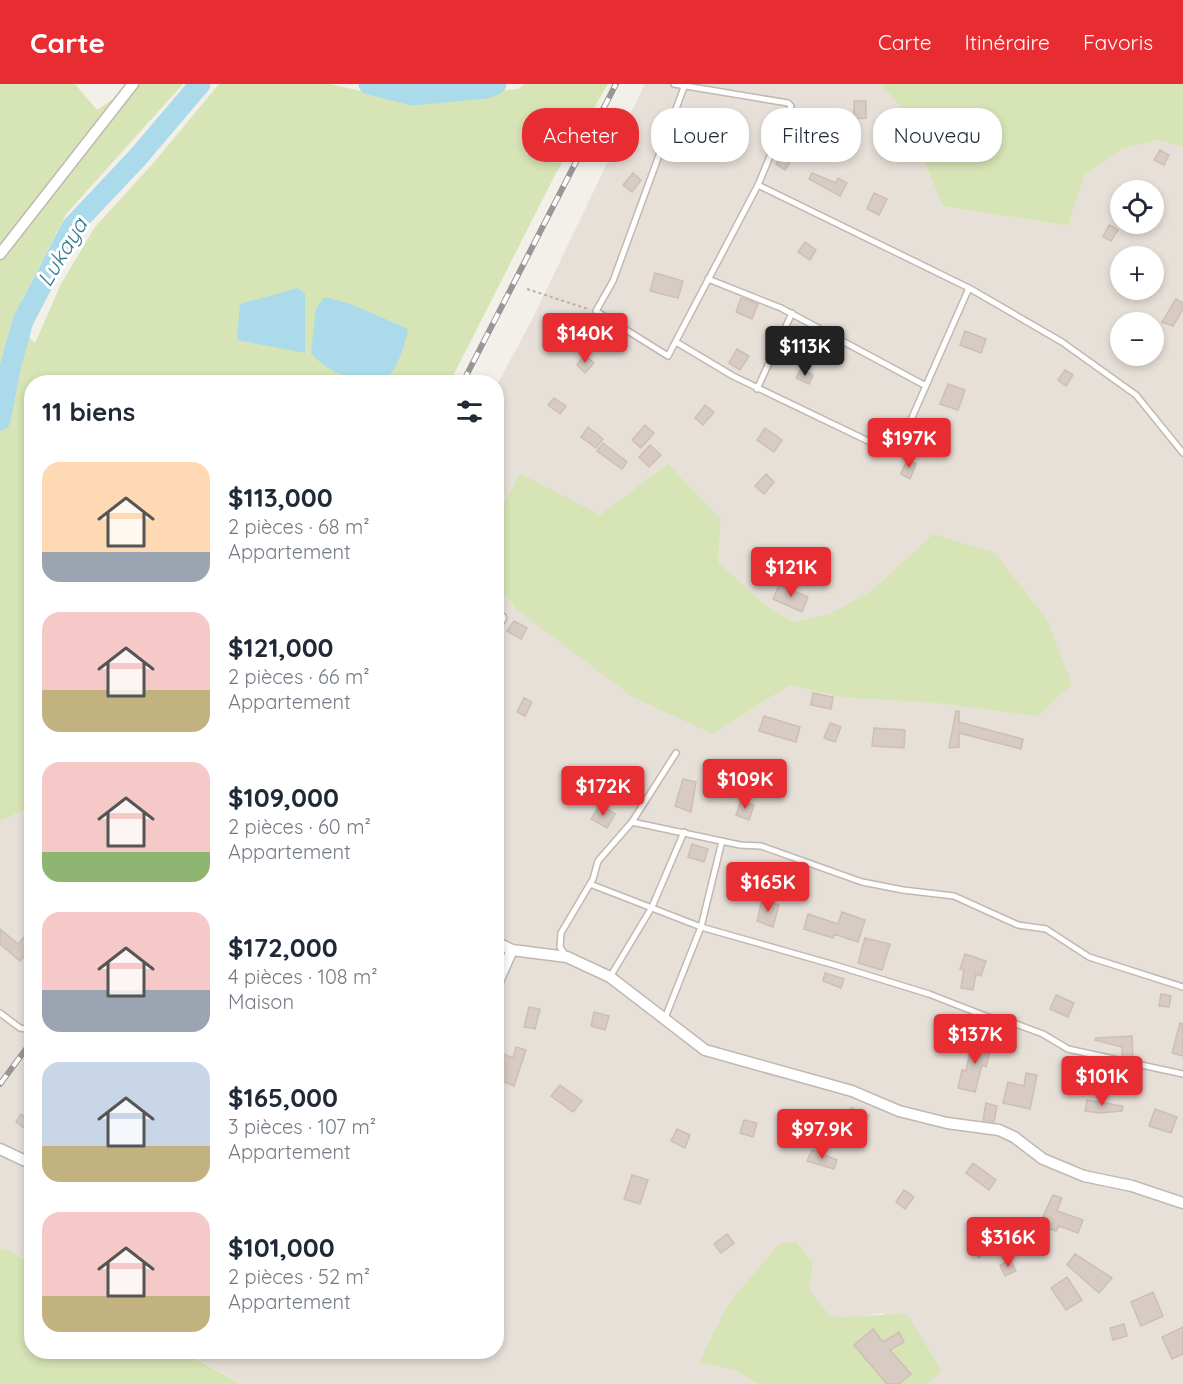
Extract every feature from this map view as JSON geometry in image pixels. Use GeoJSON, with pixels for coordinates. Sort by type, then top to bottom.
{"type":"FeatureCollection","features":[{"type":"Feature","properties":{"kind":"street"},"geometry":{"type":"LineString","coordinates":[[0,254],[133,84]]}},
{"type":"Feature","properties":{"kind":"street"},"geometry":{"type":"LineString","coordinates":[[504,946],[512,950],[567,957],[610,977],[705,1050],[852,1092],[908,1113],[947,1123],[999,1130],[1014,1137],[1043,1159],[1084,1176],[1132,1186],[1183,1203]]}},
{"type":"Feature","properties":{"kind":"street"},"geometry":{"type":"LineString","coordinates":[[504,968],[512,950]]}},
{"type":"Feature","properties":{"kind":"street"},"geometry":{"type":"LineString","coordinates":[[0,1149],[24,1160]]}},
{"type":"Feature","properties":{"kind":"lane"},"geometry":{"type":"LineString","coordinates":[[674,84],[790,104],[758,185],[670,354],[664,355],[596,311],[613,281],[684,87]]}},
{"type":"Feature","properties":{"kind":"lane"},"geometry":{"type":"LineString","coordinates":[[758,185],[969,288],[1062,342],[1136,395],[1183,453]]}},
{"type":"Feature","properties":{"kind":"lane"},"geometry":{"type":"LineString","coordinates":[[708,279],[792,313],[926,386]]}},
{"type":"Feature","properties":{"kind":"lane"},"geometry":{"type":"LineString","coordinates":[[676,342],[757,389],[891,452],[899,447],[969,288]]}},
{"type":"Feature","properties":{"kind":"lane"},"geometry":{"type":"LineString","coordinates":[[757,389],[792,313]]}},
{"type":"Feature","properties":{"kind":"lane"},"geometry":{"type":"LineString","coordinates":[[567,957],[560,947],[561,933],[590,884],[598,861],[632,822],[676,753]]}},
{"type":"Feature","properties":{"kind":"lane"},"geometry":{"type":"LineString","coordinates":[[632,822],[761,846],[862,882],[954,896],[1018,925],[1046,929],[1089,957],[1183,987]]}},
{"type":"Feature","properties":{"kind":"lane"},"geometry":{"type":"LineString","coordinates":[[610,977],[652,907],[684,832]]}},
{"type":"Feature","properties":{"kind":"lane"},"geometry":{"type":"LineString","coordinates":[[664,1020],[701,927],[722,840]]}},
{"type":"Feature","properties":{"kind":"lane"},"geometry":{"type":"LineString","coordinates":[[590,884],[701,927],[929,994],[988,1017],[1043,1034],[1068,1049],[1183,1074]]}},
{"type":"Feature","properties":{"kind":"lane"},"geometry":{"type":"LineString","coordinates":[[0,1013],[24,1029]]}},
{"type":"Feature","properties":{"kind":"path"},"geometry":{"type":"LineString","coordinates":[[527,289],[596,311]]}},
{"type":"Feature","properties":{"kind":"shaded area"},"geometry":{"type":"Polygon","coordinates":[[[645,84],[880,84],[901,108],[873,108],[873,162],[924,162],[943,206],[1067,226],[1083,175],[1122,149],[1158,140],[1183,147],[1183,1384],[928,1384],[942,1370],[883,1313],[853,1318],[830,1317],[809,1289],[813,1263],[700,1362],[734,1370],[759,1384],[241,1384],[198,1359],[504,1359],[504,594],[516,609],[713,734],[790,685],[846,698],[938,703],[933,534],[871,591],[829,614],[793,622],[763,603],[718,562],[721,520],[600,516],[520,473],[504,503],[504,375],[608,162],[639,162],[639,108],[634,108],[645,84]]]}},
{"type":"Feature","properties":{"kind":"shaded area"},"geometry":{"type":"Polygon","coordinates":[[[24,810],[24,1258],[7,1249],[0,1250],[0,821],[24,810]]]}},
{"type":"Feature","properties":{"kind":"green space"},"geometry":{"type":"Polygon","coordinates":[[[0,84],[75,84],[97,110],[135,84],[183,84],[67,213],[23,298],[14,324],[35,343],[61,284],[95,227],[156,160],[219,84],[329,84],[408,101],[518,89],[524,84],[608,84],[594,108],[522,108],[522,162],[562,162],[454,375],[24,375],[24,810],[0,821],[0,84]]]}},
{"type":"Feature","properties":{"kind":"green space"},"geometry":{"type":"Polygon","coordinates":[[[880,84],[1183,84],[1183,147],[1158,140],[1122,149],[1084,175],[1068,226],[943,206],[924,162],[1002,162],[1002,108],[901,108],[880,84]]]}},
{"type":"Feature","properties":{"kind":"green space"},"geometry":{"type":"Polygon","coordinates":[[[668,464],[721,520],[718,562],[763,603],[793,622],[829,614],[871,591],[933,534],[995,553],[1047,620],[1072,684],[1037,716],[938,703],[846,698],[790,685],[713,734],[633,697],[516,609],[504,594],[504,503],[520,473],[600,515],[668,464]]]}},
{"type":"Feature","properties":{"kind":"green space"},"geometry":{"type":"Polygon","coordinates":[[[796,1242],[813,1263],[809,1289],[830,1316],[907,1314],[942,1371],[928,1384],[759,1384],[734,1370],[699,1362],[728,1304],[780,1243],[796,1242]]]}},
{"type":"Feature","properties":{"kind":"green space"},"geometry":{"type":"Polygon","coordinates":[[[7,1249],[24,1259],[24,1359],[196,1359],[241,1384],[0,1384],[0,1250],[7,1249]]]}},
{"type":"Feature","properties":{"kind":"water"},"geometry":{"type":"Polygon","coordinates":[[[298,288],[305,294],[305,353],[237,340],[240,304],[298,288]]]}},
{"type":"Feature","properties":{"kind":"water"},"geometry":{"type":"Polygon","coordinates":[[[325,297],[351,304],[408,329],[402,351],[389,375],[344,375],[318,360],[311,353],[316,308],[325,297]]]}},
{"type":"Feature","properties":{"kind":"building"},"geometry":{"type":"Polygon","coordinates":[[[854,101],[866,101],[866,118],[861,118],[861,108],[854,108],[854,101]]]}},
{"type":"Feature","properties":{"kind":"building"},"geometry":{"type":"Polygon","coordinates":[[[1160,150],[1169,155],[1164,165],[1154,160],[1160,150]]]}},
{"type":"Feature","properties":{"kind":"building"},"geometry":{"type":"Polygon","coordinates":[[[777,162],[790,162],[785,170],[776,164],[777,162]]]}},
{"type":"Feature","properties":{"kind":"building"},"geometry":{"type":"Polygon","coordinates":[[[633,173],[641,180],[632,192],[623,185],[633,173]]]}},
{"type":"Feature","properties":{"kind":"building"},"geometry":{"type":"Polygon","coordinates":[[[812,173],[836,183],[838,178],[847,183],[840,196],[809,179],[812,173]]]}},
{"type":"Feature","properties":{"kind":"building"},"geometry":{"type":"Polygon","coordinates":[[[874,193],[887,199],[879,215],[867,209],[874,193]]]}},
{"type":"Feature","properties":{"kind":"building"},"geometry":{"type":"Polygon","coordinates":[[[1109,225],[1110,234],[1115,234],[1111,241],[1103,237],[1109,225]]]}},
{"type":"Feature","properties":{"kind":"building"},"geometry":{"type":"Polygon","coordinates":[[[805,242],[816,250],[810,260],[798,252],[805,242]]]}},
{"type":"Feature","properties":{"kind":"building"},"geometry":{"type":"Polygon","coordinates":[[[655,273],[683,281],[678,298],[650,291],[655,273]]]}},
{"type":"Feature","properties":{"kind":"building"},"geometry":{"type":"Polygon","coordinates":[[[741,298],[758,304],[752,319],[736,312],[741,298]]]}},
{"type":"Feature","properties":{"kind":"building"},"geometry":{"type":"Polygon","coordinates":[[[1176,299],[1183,303],[1183,309],[1173,326],[1164,323],[1164,319],[1176,299]]]}},
{"type":"Feature","properties":{"kind":"building"},"geometry":{"type":"Polygon","coordinates":[[[965,331],[986,339],[981,353],[960,345],[965,331]]]}},
{"type":"Feature","properties":{"kind":"building"},"geometry":{"type":"Polygon","coordinates":[[[737,349],[749,356],[740,370],[729,363],[737,349]]]}},
{"type":"Feature","properties":{"kind":"building"},"geometry":{"type":"Polygon","coordinates":[[[585,355],[594,363],[585,373],[577,365],[585,355]]]}},
{"type":"Feature","properties":{"kind":"building"},"geometry":{"type":"Polygon","coordinates":[[[801,369],[813,375],[809,384],[796,378],[801,369]]]}},
{"type":"Feature","properties":{"kind":"building"},"geometry":{"type":"Polygon","coordinates":[[[1065,370],[1073,375],[1066,386],[1058,380],[1065,370]]]}},
{"type":"Feature","properties":{"kind":"building"},"geometry":{"type":"Polygon","coordinates":[[[948,384],[965,390],[958,410],[940,404],[948,384]]]}},
{"type":"Feature","properties":{"kind":"building"},"geometry":{"type":"Polygon","coordinates":[[[554,398],[566,406],[560,414],[548,405],[554,398]]]}},
{"type":"Feature","properties":{"kind":"building"},"geometry":{"type":"Polygon","coordinates":[[[705,405],[714,412],[703,425],[695,418],[705,405]]]}},
{"type":"Feature","properties":{"kind":"building"},"geometry":{"type":"Polygon","coordinates":[[[645,425],[654,433],[641,448],[632,440],[645,425]]]}},
{"type":"Feature","properties":{"kind":"building"},"geometry":{"type":"Polygon","coordinates":[[[588,427],[603,439],[596,448],[581,437],[588,427]]]}},
{"type":"Feature","properties":{"kind":"building"},"geometry":{"type":"Polygon","coordinates":[[[765,428],[782,440],[774,452],[757,440],[765,428]]]}},
{"type":"Feature","properties":{"kind":"building"},"geometry":{"type":"Polygon","coordinates":[[[603,443],[627,462],[622,469],[597,451],[603,443]]]}},
{"type":"Feature","properties":{"kind":"building"},"geometry":{"type":"Polygon","coordinates":[[[650,445],[661,455],[649,467],[639,457],[650,445]]]}},
{"type":"Feature","properties":{"kind":"building"},"geometry":{"type":"Polygon","coordinates":[[[907,460],[916,464],[910,479],[901,474],[907,460]]]}},
{"type":"Feature","properties":{"kind":"building"},"geometry":{"type":"Polygon","coordinates":[[[766,474],[774,482],[764,494],[755,486],[766,474]]]}},
{"type":"Feature","properties":{"kind":"building"},"geometry":{"type":"Polygon","coordinates":[[[779,585],[808,597],[802,612],[773,599],[779,585]]]}},
{"type":"Feature","properties":{"kind":"building"},"geometry":{"type":"Polygon","coordinates":[[[514,621],[527,628],[521,639],[507,631],[514,621]]]}},
{"type":"Feature","properties":{"kind":"building"},"geometry":{"type":"Polygon","coordinates":[[[813,693],[833,697],[831,709],[811,705],[813,693]]]}},
{"type":"Feature","properties":{"kind":"building"},"geometry":{"type":"Polygon","coordinates":[[[524,698],[532,702],[525,716],[517,712],[524,698]]]}},
{"type":"Feature","properties":{"kind":"building"},"geometry":{"type":"Polygon","coordinates":[[[956,711],[959,711],[959,722],[1023,739],[1021,749],[959,733],[959,747],[949,748],[956,711]]]}},
{"type":"Feature","properties":{"kind":"building"},"geometry":{"type":"Polygon","coordinates":[[[764,716],[800,727],[796,742],[759,731],[764,716]]]}},
{"type":"Feature","properties":{"kind":"building"},"geometry":{"type":"Polygon","coordinates":[[[830,723],[841,727],[835,742],[824,738],[830,723]]]}},
{"type":"Feature","properties":{"kind":"building"},"geometry":{"type":"Polygon","coordinates":[[[874,728],[905,730],[904,748],[872,746],[874,728]]]}},
{"type":"Feature","properties":{"kind":"building"},"geometry":{"type":"Polygon","coordinates":[[[683,779],[696,782],[691,812],[675,806],[683,779]]]}},
{"type":"Feature","properties":{"kind":"building"},"geometry":{"type":"Polygon","coordinates":[[[741,801],[754,805],[749,820],[736,815],[741,801]]]}},
{"type":"Feature","properties":{"kind":"building"},"geometry":{"type":"Polygon","coordinates":[[[600,805],[615,814],[607,828],[591,819],[600,805]]]}},
{"type":"Feature","properties":{"kind":"building"},"geometry":{"type":"Polygon","coordinates":[[[692,844],[708,849],[704,862],[688,857],[692,844]]]}},
{"type":"Feature","properties":{"kind":"building"},"geometry":{"type":"Polygon","coordinates":[[[762,900],[779,905],[773,927],[757,921],[762,900]]]}},
{"type":"Feature","properties":{"kind":"building"},"geometry":{"type":"Polygon","coordinates":[[[842,912],[865,920],[858,942],[834,934],[833,938],[804,929],[808,914],[838,924],[842,912]]]}},
{"type":"Feature","properties":{"kind":"building"},"geometry":{"type":"Polygon","coordinates":[[[0,929],[18,944],[24,937],[24,957],[20,961],[0,944],[0,929]]]}},
{"type":"Feature","properties":{"kind":"building"},"geometry":{"type":"Polygon","coordinates":[[[865,938],[890,944],[882,970],[858,963],[865,938]]]}},
{"type":"Feature","properties":{"kind":"building"},"geometry":{"type":"Polygon","coordinates":[[[965,954],[986,961],[981,976],[976,974],[973,990],[961,988],[964,970],[960,969],[965,954]]]}},
{"type":"Feature","properties":{"kind":"building"},"geometry":{"type":"Polygon","coordinates":[[[825,973],[844,979],[841,988],[823,981],[825,973]]]}},
{"type":"Feature","properties":{"kind":"building"},"geometry":{"type":"Polygon","coordinates":[[[1161,994],[1171,996],[1169,1007],[1159,1006],[1161,994]]]}},
{"type":"Feature","properties":{"kind":"building"},"geometry":{"type":"Polygon","coordinates":[[[1056,995],[1074,1003],[1068,1017],[1050,1009],[1056,995]]]}},
{"type":"Feature","properties":{"kind":"building"},"geometry":{"type":"Polygon","coordinates":[[[529,1007],[540,1009],[535,1029],[524,1027],[529,1007]]]}},
{"type":"Feature","properties":{"kind":"building"},"geometry":{"type":"Polygon","coordinates":[[[594,1012],[609,1016],[605,1030],[591,1026],[594,1012]]]}},
{"type":"Feature","properties":{"kind":"building"},"geometry":{"type":"Polygon","coordinates":[[[1180,1023],[1183,1024],[1183,1056],[1172,1053],[1180,1023]]]}},
{"type":"Feature","properties":{"kind":"building"},"geometry":{"type":"Polygon","coordinates":[[[1132,1036],[1133,1057],[1122,1056],[1122,1047],[1095,1040],[1096,1038],[1132,1036]]]}},
{"type":"Feature","properties":{"kind":"building"},"geometry":{"type":"Polygon","coordinates":[[[973,1039],[992,1043],[986,1067],[982,1065],[975,1092],[958,1088],[962,1070],[966,1071],[973,1039]]]}},
{"type":"Feature","properties":{"kind":"building"},"geometry":{"type":"Polygon","coordinates":[[[516,1047],[526,1050],[514,1086],[504,1082],[504,1054],[513,1058],[516,1047]]]}},
{"type":"Feature","properties":{"kind":"building"},"geometry":{"type":"Polygon","coordinates":[[[1026,1073],[1037,1075],[1030,1109],[1003,1103],[1008,1082],[1024,1086],[1026,1073]]]}},
{"type":"Feature","properties":{"kind":"building"},"geometry":{"type":"Polygon","coordinates":[[[560,1085],[582,1101],[573,1112],[551,1096],[560,1085]]]}},
{"type":"Feature","properties":{"kind":"building"},"geometry":{"type":"Polygon","coordinates":[[[1087,1100],[1123,1106],[1122,1111],[1100,1113],[1085,1111],[1087,1100]]]}},
{"type":"Feature","properties":{"kind":"building"},"geometry":{"type":"Polygon","coordinates":[[[986,1103],[997,1106],[994,1122],[983,1120],[986,1103]]]}},
{"type":"Feature","properties":{"kind":"building"},"geometry":{"type":"Polygon","coordinates":[[[851,1108],[869,1115],[864,1129],[846,1123],[851,1108]]]}},
{"type":"Feature","properties":{"kind":"building"},"geometry":{"type":"Polygon","coordinates":[[[1155,1109],[1177,1117],[1171,1133],[1149,1126],[1155,1109]]]}},
{"type":"Feature","properties":{"kind":"building"},"geometry":{"type":"Polygon","coordinates":[[[21,1114],[24,1116],[24,1128],[16,1122],[21,1114]]]}},
{"type":"Feature","properties":{"kind":"building"},"geometry":{"type":"Polygon","coordinates":[[[744,1120],[757,1123],[753,1137],[740,1133],[744,1120]]]}},
{"type":"Feature","properties":{"kind":"building"},"geometry":{"type":"Polygon","coordinates":[[[677,1129],[690,1135],[685,1148],[671,1141],[677,1129]]]}},
{"type":"Feature","properties":{"kind":"building"},"geometry":{"type":"Polygon","coordinates":[[[812,1150],[837,1160],[834,1169],[807,1161],[812,1150]]]}},
{"type":"Feature","properties":{"kind":"building"},"geometry":{"type":"Polygon","coordinates":[[[973,1163],[996,1180],[989,1190],[966,1173],[973,1163]]]}},
{"type":"Feature","properties":{"kind":"building"},"geometry":{"type":"Polygon","coordinates":[[[632,1175],[648,1180],[640,1204],[624,1199],[632,1175]]]}},
{"type":"Feature","properties":{"kind":"building"},"geometry":{"type":"Polygon","coordinates":[[[904,1190],[914,1197],[905,1209],[896,1202],[904,1190]]]}},
{"type":"Feature","properties":{"kind":"building"},"geometry":{"type":"Polygon","coordinates":[[[1053,1195],[1062,1198],[1057,1211],[1083,1220],[1078,1233],[1059,1226],[1056,1231],[1039,1225],[1053,1195]]]}},
{"type":"Feature","properties":{"kind":"building"},"geometry":{"type":"Polygon","coordinates":[[[727,1234],[734,1243],[721,1253],[714,1244],[727,1234]]]}},
{"type":"Feature","properties":{"kind":"building"},"geometry":{"type":"Polygon","coordinates":[[[980,1237],[989,1248],[979,1258],[969,1247],[980,1237]]]}},
{"type":"Feature","properties":{"kind":"building"},"geometry":{"type":"Polygon","coordinates":[[[1075,1254],[1112,1278],[1099,1293],[1067,1265],[1075,1254]]]}},
{"type":"Feature","properties":{"kind":"building"},"geometry":{"type":"Polygon","coordinates":[[[1010,1260],[1016,1271],[1005,1276],[1000,1265],[1010,1260]]]}},
{"type":"Feature","properties":{"kind":"building"},"geometry":{"type":"Polygon","coordinates":[[[1067,1277],[1082,1300],[1066,1310],[1051,1288],[1067,1277]]]}},
{"type":"Feature","properties":{"kind":"building"},"geometry":{"type":"Polygon","coordinates":[[[1153,1292],[1163,1316],[1141,1326],[1131,1302],[1153,1292]]]}},
{"type":"Feature","properties":{"kind":"building"},"geometry":{"type":"Polygon","coordinates":[[[1124,1324],[1127,1336],[1113,1340],[1110,1328],[1124,1324]]]}},
{"type":"Feature","properties":{"kind":"building"},"geometry":{"type":"Polygon","coordinates":[[[1183,1327],[1183,1354],[1172,1359],[1162,1337],[1183,1327]]]}},
{"type":"Feature","properties":{"kind":"building"},"geometry":{"type":"Polygon","coordinates":[[[873,1329],[883,1342],[899,1332],[904,1342],[890,1350],[911,1374],[899,1384],[887,1384],[854,1345],[873,1329]]]}},
{"type":"Feature","properties":{"kind":"waterway","name":"Lukaya"},"geometry":{"type":"LineString","coordinates":[[0,420],[11,364],[23,321],[72,227],[138,157],[200,84]]}},
{"type":"Feature","properties":{"kind":"waterway","name":"Lukaya"},"geometry":{"type":"LineString","coordinates":[[369,84],[413,95],[486,88],[496,84]]}},
{"type":"Feature","properties":{"kind":"railway"},"geometry":{"type":"LineString","coordinates":[[467,375],[616,84]]}},
{"type":"Feature","properties":{"kind":"railway"},"geometry":{"type":"LineString","coordinates":[[0,1084],[24,1052]]}}]}
